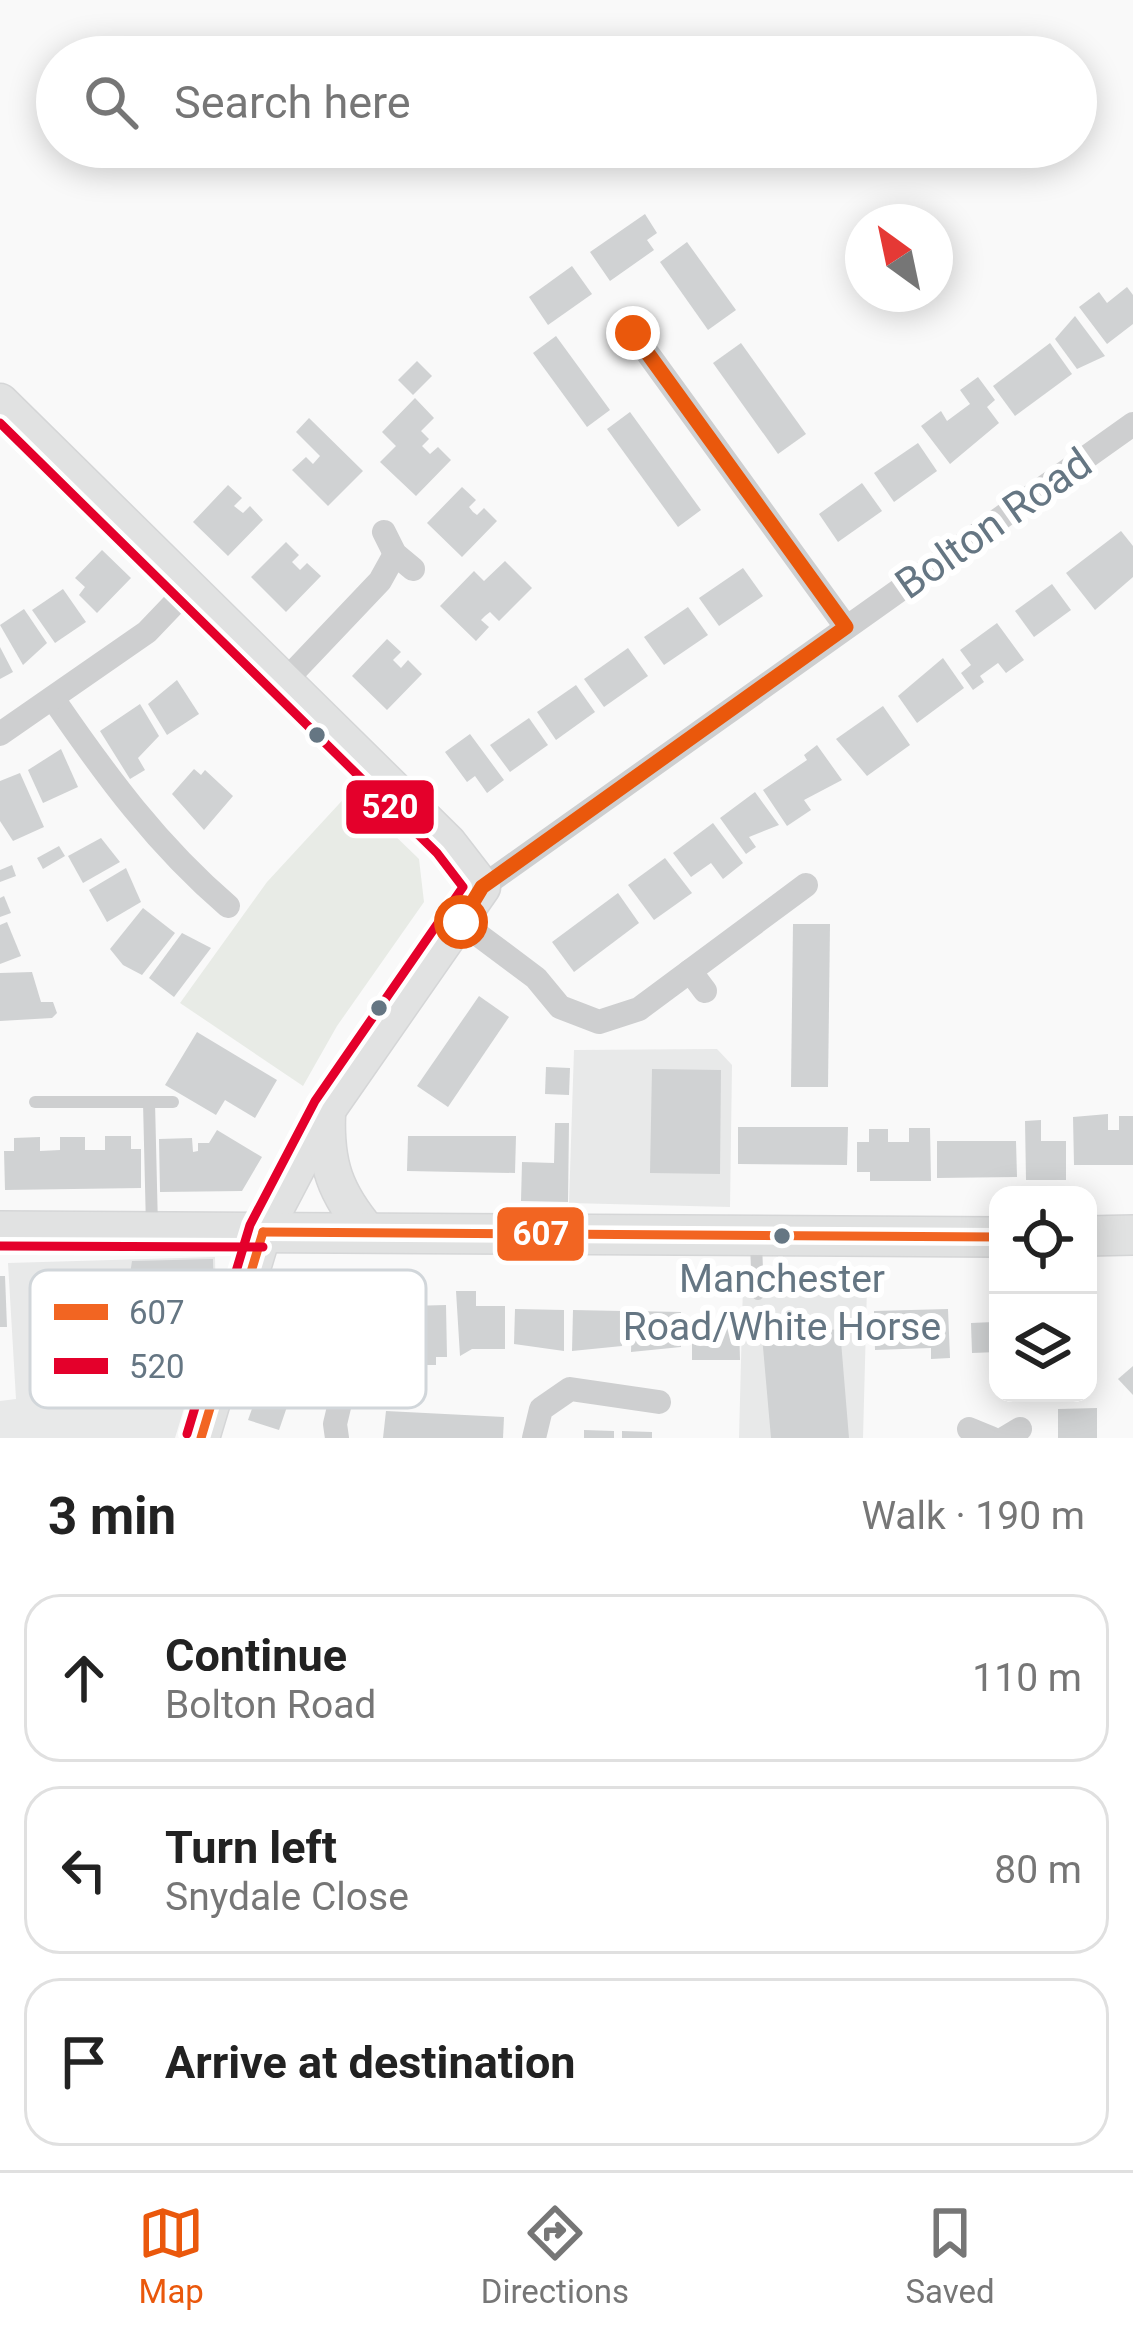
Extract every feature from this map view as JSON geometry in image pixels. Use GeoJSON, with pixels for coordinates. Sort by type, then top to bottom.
{"type":"FeatureCollection","features":[{"type":"Feature","properties":{"kind":"main road"},"geometry":{"type":"LineString","coordinates":[[0,1231],[989,1237]]}},
{"type":"Feature","properties":{"kind":"main road"},"geometry":{"type":"LineString","coordinates":[[1097,1236],[1133,1235]]}},
{"type":"Feature","properties":{"kind":"street"},"geometry":{"type":"LineString","coordinates":[[633,333],[846,627]]}},
{"type":"Feature","properties":{"kind":"street"},"geometry":{"type":"LineString","coordinates":[[0,402],[464,859],[482,887]]}},
{"type":"Feature","properties":{"kind":"street","name":"Bolton Road"},"geometry":{"type":"LineString","coordinates":[[252,1270],[263,1232],[327,1110],[482,887],[1133,424]]}},
{"type":"Feature","properties":{"kind":"street"},"geometry":{"type":"LineString","coordinates":[[285,681],[380,581],[397,552]]}},
{"type":"Feature","properties":{"kind":"street"},"geometry":{"type":"LineString","coordinates":[[0,734],[146,632],[190,587]]}},
{"type":"Feature","properties":{"kind":"street"},"geometry":{"type":"LineString","coordinates":[[54,700],[126,805],[203,868],[228,906]]}},
{"type":"Feature","properties":{"kind":"street"},"geometry":{"type":"LineString","coordinates":[[461,922],[536,978],[560,1007],[578,1018],[599,1022],[622,1017],[697,981],[806,885]]}},
{"type":"Feature","properties":{"kind":"street"},"geometry":{"type":"LineString","coordinates":[[327,1110],[330,1173],[339,1196],[368,1232]]}},
{"type":"Feature","properties":{"kind":"street"},"geometry":{"type":"LineString","coordinates":[[534,1438],[541,1409],[570,1389],[646,1393]]}},
{"type":"Feature","properties":{"kind":"street","name":"Bolton Road"},"geometry":{"type":"LineString","coordinates":[[201,1438],[210,1408]]}},
{"type":"Feature","properties":{"kind":"street"},"geometry":{"type":"LineString","coordinates":[[337,1438],[339,1408]]}},
{"type":"Feature","properties":{"kind":"lane"},"geometry":{"type":"LineString","coordinates":[[35,1102],[173,1102]]}},
{"type":"Feature","properties":{"kind":"lane"},"geometry":{"type":"LineString","coordinates":[[149,1102],[152,1231]]}},
{"type":"Feature","properties":{"kind":"lane"},"geometry":{"type":"LineString","coordinates":[[755,1237],[758,1294]]}},
{"type":"Feature","properties":{"kind":"shaded area"},"geometry":{"type":"Polygon","coordinates":[[[350,792],[419,859],[424,902],[337,1026],[303,1086],[180,1003],[267,882],[350,792]]]}},
{"type":"Feature","properties":{"kind":"shaded area"},"geometry":{"type":"Polygon","coordinates":[[[717,1049],[732,1065],[730,1207],[569,1203],[574,1050],[717,1049]]]}},
{"type":"Feature","properties":{"kind":"shaded area"},"geometry":{"type":"Polygon","coordinates":[[[215,1257],[215,1270],[30,1270],[30,1408],[184,1408],[175,1438],[0,1438],[0,1401],[16,1399],[8,1263],[215,1257]]]}},
{"type":"Feature","properties":{"kind":"shaded area"},"geometry":{"type":"Polygon","coordinates":[[[743,1284],[867,1287],[863,1438],[739,1438],[743,1284]]]}},
{"type":"Feature","properties":{"kind":"building"},"geometry":{"type":"Polygon","coordinates":[[[645,214],[657,233],[647,240],[654,250],[610,281],[590,252],[645,214]]]}},
{"type":"Feature","properties":{"kind":"building"},"geometry":{"type":"Polygon","coordinates":[[[687,242],[736,310],[708,330],[660,262],[687,242]]]}},
{"type":"Feature","properties":{"kind":"building"},"geometry":{"type":"Polygon","coordinates":[[[572,266],[592,294],[548,325],[529,297],[572,266]]]}},
{"type":"Feature","properties":{"kind":"building"},"geometry":{"type":"Polygon","coordinates":[[[1127,287],[1133,295],[1133,324],[1107,344],[1079,307],[1099,292],[1107,303],[1127,287]]]}},
{"type":"Feature","properties":{"kind":"building"},"geometry":{"type":"Polygon","coordinates":[[[1075,316],[1105,356],[1077,369],[1055,339],[1075,316]]]}},
{"type":"Feature","properties":{"kind":"building"},"geometry":{"type":"Polygon","coordinates":[[[556,336],[610,410],[587,427],[533,353],[556,336]]]}},
{"type":"Feature","properties":{"kind":"building"},"geometry":{"type":"Polygon","coordinates":[[[741,343],[806,434],[778,454],[713,363],[741,343]]]}},
{"type":"Feature","properties":{"kind":"building"},"geometry":{"type":"Polygon","coordinates":[[[1050,343],[1072,374],[1015,416],[993,386],[1050,343]]]}},
{"type":"Feature","properties":{"kind":"building"},"geometry":{"type":"Polygon","coordinates":[[[417,361],[432,376],[413,395],[398,380],[417,361]]]}},
{"type":"Feature","properties":{"kind":"building"},"geometry":{"type":"Polygon","coordinates":[[[978,377],[995,400],[987,407],[999,423],[950,464],[921,426],[941,411],[947,421],[970,404],[960,390],[978,377]]]}},
{"type":"Feature","properties":{"kind":"building"},"geometry":{"type":"Polygon","coordinates":[[[415,398],[434,418],[421,431],[429,439],[422,446],[430,454],[438,447],[451,460],[416,496],[380,462],[396,446],[382,432],[415,398]]]}},
{"type":"Feature","properties":{"kind":"building"},"geometry":{"type":"Polygon","coordinates":[[[630,412],[701,510],[678,527],[607,429],[630,412]]]}},
{"type":"Feature","properties":{"kind":"building"},"geometry":{"type":"Polygon","coordinates":[[[309,418],[363,471],[328,506],[292,470],[306,457],[313,464],[320,456],[296,432],[309,418]]]}},
{"type":"Feature","properties":{"kind":"building"},"geometry":{"type":"Polygon","coordinates":[[[918,443],[937,471],[894,502],[874,473],[918,443]]]}},
{"type":"Feature","properties":{"kind":"building"},"geometry":{"type":"Polygon","coordinates":[[[862,483],[882,511],[838,542],[819,514],[862,483]]]}},
{"type":"Feature","properties":{"kind":"building"},"geometry":{"type":"Polygon","coordinates":[[[228,485],[242,498],[234,506],[243,513],[250,506],[263,520],[228,556],[193,522],[228,485]]]}},
{"type":"Feature","properties":{"kind":"building"},"geometry":{"type":"Polygon","coordinates":[[[462,487],[476,500],[469,507],[473,512],[477,515],[484,508],[497,521],[462,557],[427,523],[462,487]]]}},
{"type":"Feature","properties":{"kind":"building"},"geometry":{"type":"Polygon","coordinates":[[[1121,531],[1133,546],[1133,577],[1095,610],[1066,573],[1121,531]]]}},
{"type":"Feature","properties":{"kind":"building"},"geometry":{"type":"Polygon","coordinates":[[[286,542],[299,555],[292,562],[300,570],[307,563],[321,576],[286,612],[251,577],[286,542]]]}},
{"type":"Feature","properties":{"kind":"building"},"geometry":{"type":"Polygon","coordinates":[[[102,550],[131,578],[97,613],[79,595],[85,587],[75,578],[102,550]]]}},
{"type":"Feature","properties":{"kind":"building"},"geometry":{"type":"Polygon","coordinates":[[[505,561],[532,588],[499,621],[490,612],[485,616],[481,620],[489,627],[476,641],[440,606],[474,571],[484,581],[505,561]]]}},
{"type":"Feature","properties":{"kind":"building"},"geometry":{"type":"Polygon","coordinates":[[[743,568],[763,596],[719,626],[699,598],[743,568]]]}},
{"type":"Feature","properties":{"kind":"building"},"geometry":{"type":"Polygon","coordinates":[[[1052,584],[1071,610],[1034,637],[1015,611],[1052,584]]]}},
{"type":"Feature","properties":{"kind":"building"},"geometry":{"type":"Polygon","coordinates":[[[63,589],[86,622],[55,643],[32,610],[63,589]]]}},
{"type":"Feature","properties":{"kind":"building"},"geometry":{"type":"Polygon","coordinates":[[[688,607],[708,635],[664,665],[644,637],[688,607]]]}},
{"type":"Feature","properties":{"kind":"building"},"geometry":{"type":"Polygon","coordinates":[[[24,609],[47,643],[23,665],[0,625],[24,609]]]}},
{"type":"Feature","properties":{"kind":"building"},"geometry":{"type":"Polygon","coordinates":[[[997,623],[1024,660],[1006,673],[998,663],[980,676],[984,682],[973,690],[961,673],[971,665],[960,650],[997,623]]]}},
{"type":"Feature","properties":{"kind":"building"},"geometry":{"type":"Polygon","coordinates":[[[387,639],[401,652],[393,660],[401,668],[408,660],[422,674],[387,710],[352,676],[387,639]]]}},
{"type":"Feature","properties":{"kind":"building"},"geometry":{"type":"Polygon","coordinates":[[[0,647],[13,672],[0,679],[0,647]]]}},
{"type":"Feature","properties":{"kind":"building"},"geometry":{"type":"Polygon","coordinates":[[[628,648],[648,676],[604,707],[584,679],[628,648]]]}},
{"type":"Feature","properties":{"kind":"building"},"geometry":{"type":"Polygon","coordinates":[[[943,658],[964,688],[917,723],[898,696],[943,658]]]}},
{"type":"Feature","properties":{"kind":"building"},"geometry":{"type":"Polygon","coordinates":[[[177,680],[199,714],[167,735],[148,704],[177,680]]]}},
{"type":"Feature","properties":{"kind":"building"},"geometry":{"type":"Polygon","coordinates":[[[576,685],[595,712],[556,740],[537,712],[576,685]]]}},
{"type":"Feature","properties":{"kind":"building"},"geometry":{"type":"Polygon","coordinates":[[[140,704],[159,736],[138,758],[145,770],[130,779],[100,731],[140,704]]]}},
{"type":"Feature","properties":{"kind":"building"},"geometry":{"type":"Polygon","coordinates":[[[883,706],[910,745],[867,776],[836,739],[883,706]]]}},
{"type":"Feature","properties":{"kind":"building"},"geometry":{"type":"Polygon","coordinates":[[[529,718],[548,745],[510,772],[490,745],[529,718]]]}},
{"type":"Feature","properties":{"kind":"building"},"geometry":{"type":"Polygon","coordinates":[[[470,734],[504,780],[487,793],[475,776],[467,782],[445,752],[470,734]]]}},
{"type":"Feature","properties":{"kind":"building"},"geometry":{"type":"Polygon","coordinates":[[[817,745],[842,780],[804,800],[811,810],[787,826],[763,790],[807,760],[804,755],[817,745]]]}},
{"type":"Feature","properties":{"kind":"building"},"geometry":{"type":"Polygon","coordinates":[[[61,749],[78,787],[43,803],[28,770],[61,749]]]}},
{"type":"Feature","properties":{"kind":"building"},"geometry":{"type":"Polygon","coordinates":[[[194,769],[201,775],[205,770],[233,796],[204,830],[172,794],[194,769]]]}},
{"type":"Feature","properties":{"kind":"building"},"geometry":{"type":"Polygon","coordinates":[[[20,773],[44,827],[13,841],[0,821],[0,781],[20,773]]]}},
{"type":"Feature","properties":{"kind":"building"},"geometry":{"type":"Polygon","coordinates":[[[755,792],[779,825],[749,837],[756,847],[746,854],[720,818],[755,792]]]}},
{"type":"Feature","properties":{"kind":"building"},"geometry":{"type":"Polygon","coordinates":[[[713,823],[743,863],[723,879],[711,863],[691,877],[673,853],[713,823]]]}},
{"type":"Feature","properties":{"kind":"building"},"geometry":{"type":"Polygon","coordinates":[[[101,838],[120,862],[83,883],[68,856],[101,838]]]}},
{"type":"Feature","properties":{"kind":"building"},"geometry":{"type":"Polygon","coordinates":[[[59,846],[65,856],[43,869],[37,858],[59,846]]]}},
{"type":"Feature","properties":{"kind":"building"},"geometry":{"type":"Polygon","coordinates":[[[665,858],[692,893],[654,920],[628,885],[665,858]]]}},
{"type":"Feature","properties":{"kind":"building"},"geometry":{"type":"Polygon","coordinates":[[[12,865],[16,876],[0,882],[0,870],[12,865]]]}},
{"type":"Feature","properties":{"kind":"building"},"geometry":{"type":"Polygon","coordinates":[[[126,868],[141,902],[107,922],[89,890],[126,868]]]}},
{"type":"Feature","properties":{"kind":"building"},"geometry":{"type":"Polygon","coordinates":[[[618,893],[639,923],[574,972],[552,942],[618,893]]]}},
{"type":"Feature","properties":{"kind":"building"},"geometry":{"type":"Polygon","coordinates":[[[4,896],[11,913],[0,917],[0,898],[4,896]]]}},
{"type":"Feature","properties":{"kind":"building"},"geometry":{"type":"Polygon","coordinates":[[[143,908],[175,933],[142,975],[123,965],[110,949],[143,908]]]}},
{"type":"Feature","properties":{"kind":"building"},"geometry":{"type":"Polygon","coordinates":[[[7,922],[21,956],[0,964],[0,925],[7,922]]]}},
{"type":"Feature","properties":{"kind":"building"},"geometry":{"type":"Polygon","coordinates":[[[793,924],[830,924],[828,1087],[791,1087],[793,924]]]}},
{"type":"Feature","properties":{"kind":"building"},"geometry":{"type":"Polygon","coordinates":[[[182,933],[211,948],[174,997],[149,978],[182,933]]]}},
{"type":"Feature","properties":{"kind":"building"},"geometry":{"type":"Polygon","coordinates":[[[32,972],[41,1002],[53,1002],[57,1013],[52,1018],[0,1021],[0,973],[32,972]]]}},
{"type":"Feature","properties":{"kind":"building"},"geometry":{"type":"Polygon","coordinates":[[[479,996],[509,1017],[448,1107],[417,1086],[479,996]]]}},
{"type":"Feature","properties":{"kind":"building"},"geometry":{"type":"Polygon","coordinates":[[[197,1032],[277,1080],[255,1118],[225,1100],[216,1115],[165,1085],[197,1032]]]}},
{"type":"Feature","properties":{"kind":"building"},"geometry":{"type":"Polygon","coordinates":[[[546,1067],[570,1068],[569,1095],[545,1094],[546,1067]]]}},
{"type":"Feature","properties":{"kind":"building"},"geometry":{"type":"Polygon","coordinates":[[[652,1069],[721,1070],[720,1174],[650,1173],[652,1069]]]}},
{"type":"Feature","properties":{"kind":"building"},"geometry":{"type":"Polygon","coordinates":[[[1108,1114],[1108,1130],[1119,1130],[1119,1116],[1133,1116],[1133,1165],[1074,1165],[1073,1117],[1108,1114]]]}},
{"type":"Feature","properties":{"kind":"building"},"geometry":{"type":"Polygon","coordinates":[[[1041,1120],[1041,1141],[1066,1141],[1066,1180],[1026,1180],[1025,1121],[1041,1120]]]}},
{"type":"Feature","properties":{"kind":"building"},"geometry":{"type":"Polygon","coordinates":[[[555,1123],[569,1123],[568,1202],[521,1201],[522,1162],[554,1163],[555,1123]]]}},
{"type":"Feature","properties":{"kind":"building"},"geometry":{"type":"Polygon","coordinates":[[[738,1127],[848,1127],[847,1165],[738,1164],[738,1127]]]}},
{"type":"Feature","properties":{"kind":"building"},"geometry":{"type":"Polygon","coordinates":[[[909,1128],[930,1128],[931,1181],[870,1181],[870,1172],[857,1172],[857,1142],[869,1142],[869,1129],[888,1129],[888,1142],[909,1142],[909,1128]]]}},
{"type":"Feature","properties":{"kind":"building"},"geometry":{"type":"Polygon","coordinates":[[[217,1130],[262,1157],[242,1191],[160,1192],[159,1139],[192,1138],[193,1152],[198,1151],[198,1143],[209,1143],[217,1130]]]}},
{"type":"Feature","properties":{"kind":"building"},"geometry":{"type":"Polygon","coordinates":[[[105,1136],[131,1136],[131,1149],[141,1149],[141,1188],[5,1190],[4,1151],[14,1151],[14,1138],[40,1137],[40,1151],[60,1150],[60,1137],[85,1137],[85,1150],[105,1150],[105,1136]]]}},
{"type":"Feature","properties":{"kind":"building"},"geometry":{"type":"Polygon","coordinates":[[[408,1136],[516,1136],[515,1173],[407,1171],[408,1136]]]}},
{"type":"Feature","properties":{"kind":"building"},"geometry":{"type":"Polygon","coordinates":[[[937,1141],[1016,1141],[1017,1177],[937,1178],[937,1141]]]}},
{"type":"Feature","properties":{"kind":"building"},"geometry":{"type":"Polygon","coordinates":[[[213,1259],[213,1270],[131,1270],[132,1261],[213,1259]]]}},
{"type":"Feature","properties":{"kind":"building"},"geometry":{"type":"Polygon","coordinates":[[[0,1276],[5,1276],[7,1327],[0,1327],[0,1276]]]}},
{"type":"Feature","properties":{"kind":"building"},"geometry":{"type":"Polygon","coordinates":[[[456,1291],[476,1291],[476,1306],[505,1306],[505,1349],[472,1349],[460,1356],[456,1291]]]}},
{"type":"Feature","properties":{"kind":"building"},"geometry":{"type":"Polygon","coordinates":[[[446,1305],[447,1357],[436,1357],[436,1365],[426,1365],[426,1306],[446,1305]]]}},
{"type":"Feature","properties":{"kind":"building"},"geometry":{"type":"Polygon","coordinates":[[[515,1309],[564,1310],[564,1351],[514,1344],[515,1309]]]}},
{"type":"Feature","properties":{"kind":"building"},"geometry":{"type":"Polygon","coordinates":[[[948,1309],[950,1358],[931,1359],[931,1348],[875,1350],[874,1311],[948,1309]]]}},
{"type":"Feature","properties":{"kind":"building"},"geometry":{"type":"Polygon","coordinates":[[[573,1310],[622,1311],[622,1346],[572,1351],[573,1310]]]}},
{"type":"Feature","properties":{"kind":"building"},"geometry":{"type":"Polygon","coordinates":[[[632,1311],[681,1312],[681,1347],[631,1352],[632,1311]]]}},
{"type":"Feature","properties":{"kind":"building"},"geometry":{"type":"Polygon","coordinates":[[[989,1322],[989,1352],[972,1353],[971,1323],[989,1322]]]}},
{"type":"Feature","properties":{"kind":"building"},"geometry":{"type":"Polygon","coordinates":[[[692,1323],[739,1323],[740,1360],[692,1360],[692,1323]]]}},
{"type":"Feature","properties":{"kind":"building"},"geometry":{"type":"Polygon","coordinates":[[[840,1329],[849,1438],[771,1438],[762,1336],[840,1329]]]}},
{"type":"Feature","properties":{"kind":"building"},"geometry":{"type":"Polygon","coordinates":[[[1133,1366],[1133,1395],[1118,1379],[1133,1366]]]}},
{"type":"Feature","properties":{"kind":"building"},"geometry":{"type":"Polygon","coordinates":[[[252,1408],[287,1408],[279,1430],[248,1420],[252,1408]]]}},
{"type":"Feature","properties":{"kind":"building"},"geometry":{"type":"Polygon","coordinates":[[[1097,1408],[1097,1438],[1058,1438],[1058,1409],[1097,1408]]]}},
{"type":"Feature","properties":{"kind":"building"},"geometry":{"type":"Polygon","coordinates":[[[386,1411],[504,1417],[503,1438],[383,1438],[386,1411]]]}},
{"type":"Feature","properties":{"kind":"building"},"geometry":{"type":"Polygon","coordinates":[[[584,1430],[614,1431],[614,1438],[584,1438],[584,1430]]]}},
{"type":"Feature","properties":{"kind":"building"},"geometry":{"type":"Polygon","coordinates":[[[622,1431],[652,1432],[652,1438],[622,1438],[622,1431]]]}},
{"type":"Feature","properties":{"kind":"transit line","name":"520"},"geometry":{"type":"LineString","coordinates":[[0,423],[437,853],[463,887],[315,1101],[250,1225],[236,1270]]}},
{"type":"Feature","properties":{"kind":"transit line","name":"607"},"geometry":{"type":"LineString","coordinates":[[263,1232],[989,1237]]}},
{"type":"Feature","properties":{"kind":"transit line","name":"607"},"geometry":{"type":"LineString","coordinates":[[252,1270],[263,1232]]}},
{"type":"Feature","properties":{"kind":"transit line","name":"520"},"geometry":{"type":"LineString","coordinates":[[0,1246],[263,1247]]}},
{"type":"Feature","properties":{"kind":"transit line","name":"520"},"geometry":{"type":"LineString","coordinates":[[187,1434],[195,1408]]}},
{"type":"Feature","properties":{"kind":"transit line","name":"607"},"geometry":{"type":"LineString","coordinates":[[201,1438],[210,1408]]}},
{"type":"Feature","properties":{"kind":"place","name":"Manchester Road/White Horse"},"geometry":{"type":"Point","coordinates":[782,1236]}},
{"type":"Feature","properties":{"kind":"route"},"geometry":{"type":"LineString","coordinates":[[461,922],[482,887],[846,627],[633,333]]}}]}
